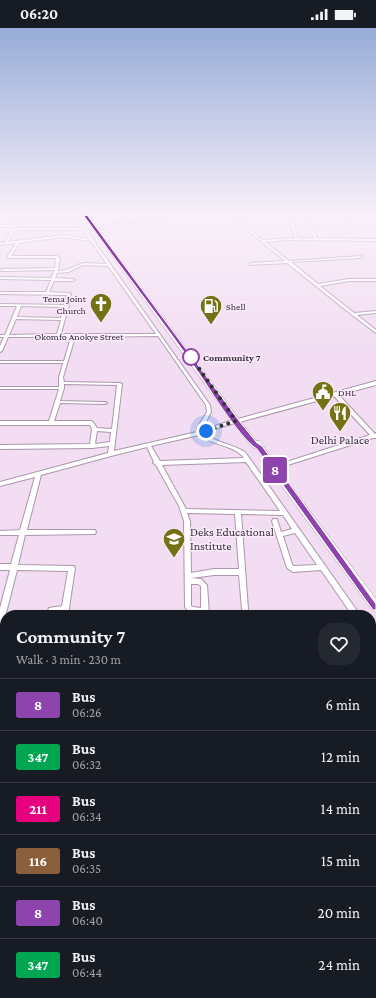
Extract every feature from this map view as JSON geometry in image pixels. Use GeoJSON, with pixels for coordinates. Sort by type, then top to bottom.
{"type":"FeatureCollection","features":[{"type":"Feature","properties":{"kind":"main road"},"geometry":{"type":"LineString","coordinates":[[120,261],[239,422],[254,445],[259,448],[376,607]]}},
{"type":"Feature","properties":{"kind":"street"},"geometry":{"type":"LineString","coordinates":[[2,271],[7,261]]}},
{"type":"Feature","properties":{"kind":"street"},"geometry":{"type":"LineString","coordinates":[[47,294],[56,270],[57,261]]}},
{"type":"Feature","properties":{"kind":"street"},"geometry":{"type":"LineString","coordinates":[[106,261],[208,405],[210,412],[200,428],[200,433]]}},
{"type":"Feature","properties":{"kind":"street"},"geometry":{"type":"LineString","coordinates":[[251,264],[285,261]]}},
{"type":"Feature","properties":{"kind":"street"},"geometry":{"type":"LineString","coordinates":[[288,261],[376,332]]}},
{"type":"Feature","properties":{"kind":"street"},"geometry":{"type":"LineString","coordinates":[[2,271],[68,271],[83,264],[108,265]]}},
{"type":"Feature","properties":{"kind":"street"},"geometry":{"type":"LineString","coordinates":[[2,271],[9,274],[8,278]]}},
{"type":"Feature","properties":{"kind":"street"},"geometry":{"type":"LineString","coordinates":[[0,278],[72,280]]}},
{"type":"Feature","properties":{"kind":"street"},"geometry":{"type":"LineString","coordinates":[[318,285],[349,280],[376,280]]}},
{"type":"Feature","properties":{"kind":"street"},"geometry":{"type":"LineString","coordinates":[[0,293],[69,294],[59,336]]}},
{"type":"Feature","properties":{"kind":"street"},"geometry":{"type":"LineString","coordinates":[[0,351],[20,305]]}},
{"type":"Feature","properties":{"kind":"street"},"geometry":{"type":"LineString","coordinates":[[0,306],[67,306]]}},
{"type":"Feature","properties":{"kind":"street"},"geometry":{"type":"LineString","coordinates":[[353,314],[376,312]]}},
{"type":"Feature","properties":{"kind":"street"},"geometry":{"type":"LineString","coordinates":[[15,318],[63,319]]}},
{"type":"Feature","properties":{"kind":"street","name":"Okomfo Anokye Street"},"geometry":{"type":"LineString","coordinates":[[0,336],[159,335]]}},
{"type":"Feature","properties":{"kind":"street"},"geometry":{"type":"LineString","coordinates":[[51,423],[58,402],[62,385],[61,377],[73,336]]}},
{"type":"Feature","properties":{"kind":"street"},"geometry":{"type":"LineString","coordinates":[[0,362],[65,362]]}},
{"type":"Feature","properties":{"kind":"street"},"geometry":{"type":"LineString","coordinates":[[0,484],[111,454],[200,433],[376,383]]}},
{"type":"Feature","properties":{"kind":"street"},"geometry":{"type":"LineString","coordinates":[[0,388],[120,384],[111,444],[111,454]]}},
{"type":"Feature","properties":{"kind":"street"},"geometry":{"type":"LineString","coordinates":[[273,468],[375,436],[335,394]]}},
{"type":"Feature","properties":{"kind":"street"},"geometry":{"type":"LineString","coordinates":[[58,402],[105,403]]}},
{"type":"Feature","properties":{"kind":"street"},"geometry":{"type":"LineString","coordinates":[[0,423],[91,423],[95,430],[92,446]]}},
{"type":"Feature","properties":{"kind":"street"},"geometry":{"type":"LineString","coordinates":[[95,430],[113,431]]}},
{"type":"Feature","properties":{"kind":"street"},"geometry":{"type":"LineString","coordinates":[[200,433],[210,440],[236,448],[243,453],[352,610]]}},
{"type":"Feature","properties":{"kind":"street"},"geometry":{"type":"LineString","coordinates":[[0,447],[92,446],[111,444]]}},
{"type":"Feature","properties":{"kind":"street"},"geometry":{"type":"LineString","coordinates":[[148,445],[156,463],[184,511],[187,521],[189,609],[193,610]]}},
{"type":"Feature","properties":{"kind":"street"},"geometry":{"type":"LineString","coordinates":[[156,463],[247,460]]}},
{"type":"Feature","properties":{"kind":"street"},"geometry":{"type":"LineString","coordinates":[[3,610],[38,474]]}},
{"type":"Feature","properties":{"kind":"street"},"geometry":{"type":"LineString","coordinates":[[184,511],[284,513]]}},
{"type":"Feature","properties":{"kind":"street"},"geometry":{"type":"LineString","coordinates":[[238,512],[245,609]]}},
{"type":"Feature","properties":{"kind":"street"},"geometry":{"type":"LineString","coordinates":[[275,521],[286,563],[293,569],[322,567]]}},
{"type":"Feature","properties":{"kind":"street"},"geometry":{"type":"LineString","coordinates":[[279,535],[296,530]]}},
{"type":"Feature","properties":{"kind":"street"},"geometry":{"type":"LineString","coordinates":[[0,534],[93,532]]}},
{"type":"Feature","properties":{"kind":"street"},"geometry":{"type":"LineString","coordinates":[[0,567],[72,568],[64,610]]}},
{"type":"Feature","properties":{"kind":"street"},"geometry":{"type":"LineString","coordinates":[[188,578],[214,572],[242,572]]}},
{"type":"Feature","properties":{"kind":"street"},"geometry":{"type":"LineString","coordinates":[[188,578],[202,583],[205,610]]}},
{"type":"Feature","properties":{"kind":"bus line","name":"8"},"geometry":{"type":"LineString","coordinates":[[120,261],[185,349],[238,424],[254,445],[259,448],[376,607]]}},
{"type":"Feature","properties":{"kind":"place","name":"Tema Joint Church"},"geometry":{"type":"Point","coordinates":[101,324]}},
{"type":"Feature","properties":{"kind":"place","name":"Shell"},"geometry":{"type":"Point","coordinates":[211,326]}},
{"type":"Feature","properties":{"kind":"place","name":"Community 7"},"geometry":{"type":"Point","coordinates":[191,357]}},
{"type":"Feature","properties":{"kind":"place","name":"DHL"},"geometry":{"type":"Point","coordinates":[323,412]}},
{"type":"Feature","properties":{"kind":"place","name":"Delhi Palace"},"geometry":{"type":"Point","coordinates":[340,432]}},
{"type":"Feature","properties":{"kind":"place","name":"Deks Educational Institute"},"geometry":{"type":"Point","coordinates":[174,558]}},
{"type":"Feature","properties":{"kind":"route"},"geometry":{"type":"LineString","coordinates":[[191,357],[236,421],[209,428],[206,431]]}}]}
